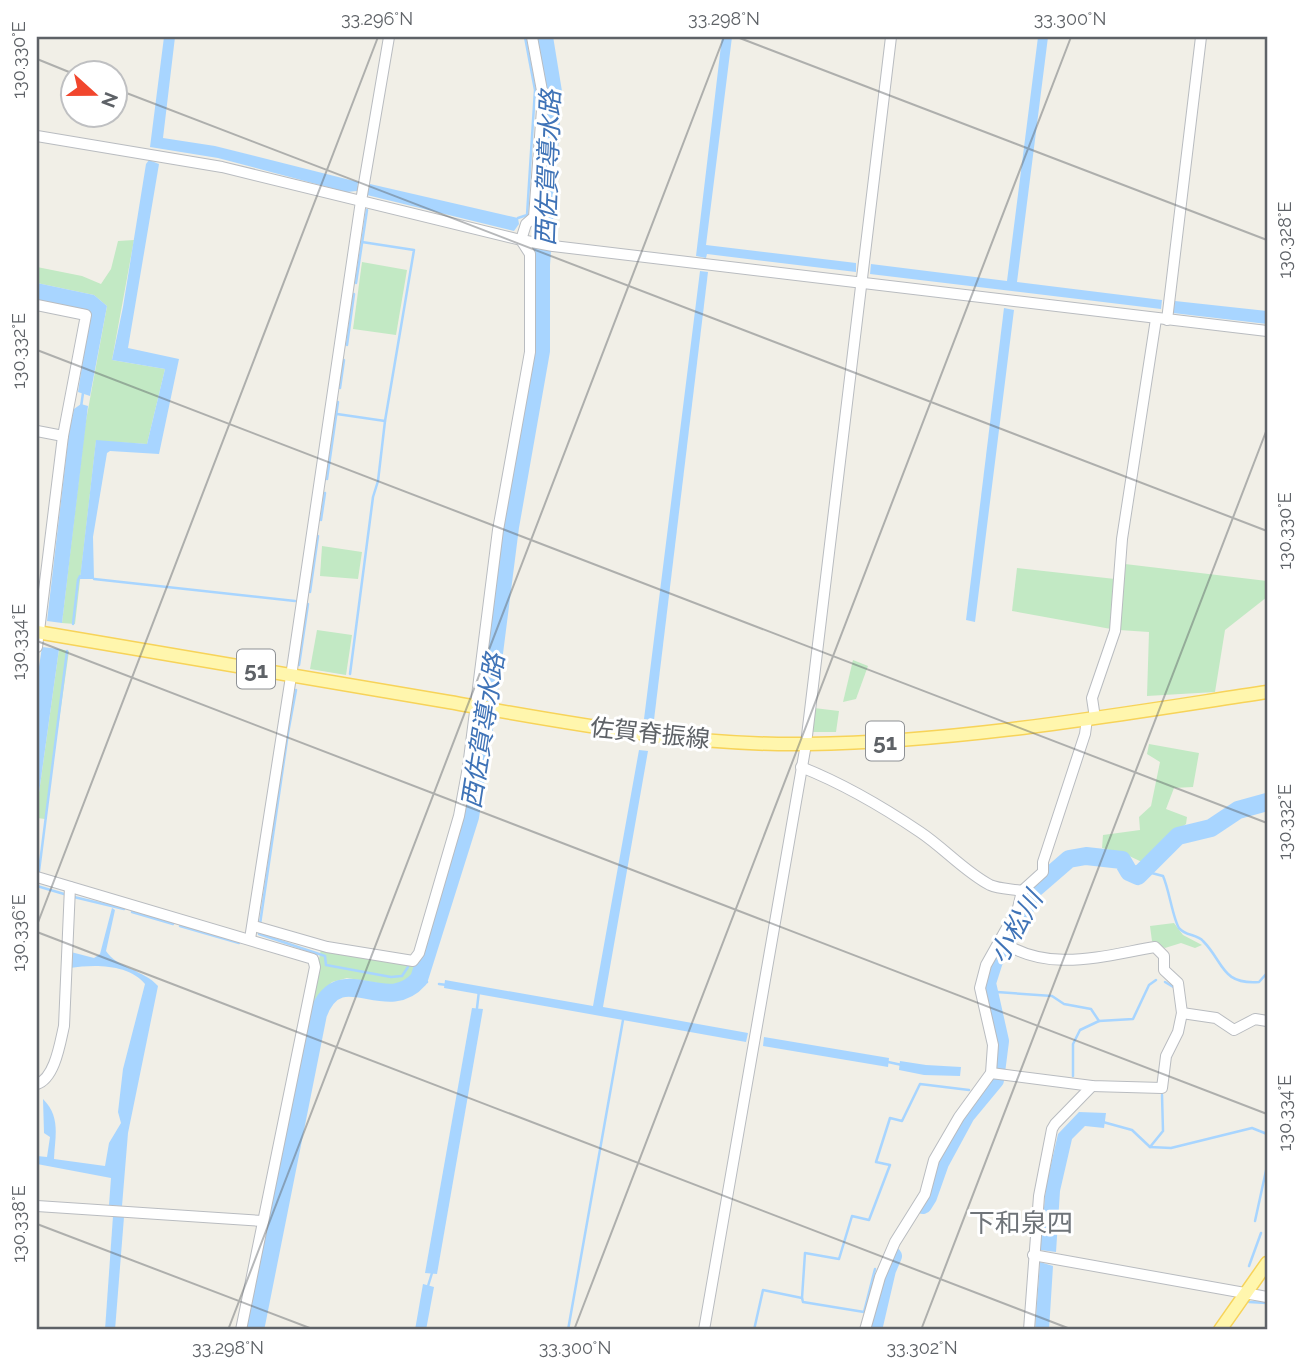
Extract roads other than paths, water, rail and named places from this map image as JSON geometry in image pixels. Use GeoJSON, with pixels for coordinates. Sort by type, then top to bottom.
{"type":"FeatureCollection","features":[{"type":"Feature","properties":{"kind":"main road","name":"佐賀脊振線"},"geometry":{"type":"LineString","coordinates":[[38,632],[501,712],[691,740],[806,744],[934,737],[1091,718],[1267,692]]}},
{"type":"Feature","properties":{"kind":"main road"},"geometry":{"type":"LineString","coordinates":[[1220,1330],[1267,1263]]}},
{"type":"Feature","properties":{"kind":"street"},"geometry":{"type":"LineString","coordinates":[[250,939],[259,927],[292,675],[362,193],[389,37]]}},
{"type":"Feature","properties":{"kind":"street"},"geometry":{"type":"LineString","coordinates":[[521,240],[526,224],[534,217],[543,96],[532,37]]}},
{"type":"Feature","properties":{"kind":"street"},"geometry":{"type":"LineString","coordinates":[[707,1330],[806,744],[891,37]]}},
{"type":"Feature","properties":{"kind":"street"},"geometry":{"type":"LineString","coordinates":[[865,1330],[880,1277],[895,1242],[925,1194],[934,1160],[959,1117],[991,1073],[993,1045],[980,988],[986,965],[1018,908],[1022,891],[1042,872],[1091,718],[1092,698],[1115,631],[1122,539],[1166,312],[1201,37]]}},
{"type":"Feature","properties":{"kind":"street"},"geometry":{"type":"LineString","coordinates":[[37,135],[362,193],[534,243],[861,283],[1166,312],[1267,331]]}},
{"type":"Feature","properties":{"kind":"street"},"geometry":{"type":"LineString","coordinates":[[259,927],[327,947],[413,961],[416,959],[459,816],[498,530],[530,352],[530,254],[521,240]]}},
{"type":"Feature","properties":{"kind":"street"},"geometry":{"type":"LineString","coordinates":[[37,305],[86,315],[61,449],[37,647]]}},
{"type":"Feature","properties":{"kind":"street"},"geometry":{"type":"LineString","coordinates":[[37,431],[63,436]]}},
{"type":"Feature","properties":{"kind":"street"},"geometry":{"type":"LineString","coordinates":[[802,767],[831,779],[880,806],[930,839],[992,886],[1022,891]]}},
{"type":"Feature","properties":{"kind":"street"},"geometry":{"type":"LineString","coordinates":[[37,877],[313,960],[315,967],[241,1330]]}},
{"type":"Feature","properties":{"kind":"street"},"geometry":{"type":"LineString","coordinates":[[37,1084],[45,1080],[59,1048],[64,1026],[70,887]]}},
{"type":"Feature","properties":{"kind":"street"},"geometry":{"type":"LineString","coordinates":[[991,1073],[1091,1086],[1162,1088],[1166,1056],[1178,1032],[1182,1013],[1178,983],[1164,970],[1164,956],[1155,947],[1062,960],[1038,958],[1013,949],[999,940]]}},
{"type":"Feature","properties":{"kind":"street"},"geometry":{"type":"LineString","coordinates":[[1182,1013],[1216,1018],[1234,1030],[1255,1019],[1267,1021]]}},
{"type":"Feature","properties":{"kind":"street"},"geometry":{"type":"LineString","coordinates":[[1029,1330],[1042,1256],[1039,1196],[1052,1129],[1091,1086]]}},
{"type":"Feature","properties":{"kind":"street"},"geometry":{"type":"LineString","coordinates":[[37,1206],[262,1221]]}},
{"type":"Feature","properties":{"kind":"street"},"geometry":{"type":"LineString","coordinates":[[1042,1256],[1267,1297]]}},
{"type":"Feature","properties":{"kind":"water"},"geometry":{"type":"Polygon","coordinates":[[[164,37],[175,37],[163,138],[215,146],[358,182],[357,191],[346,192],[218,158],[150,147],[164,37]]]}},
{"type":"Feature","properties":{"kind":"water"},"geometry":{"type":"Polygon","coordinates":[[[722,37],[732,37],[706,245],[856,263],[856,272],[707,254],[706,258],[696,256],[722,37]]]}},
{"type":"Feature","properties":{"kind":"water"},"geometry":{"type":"Polygon","coordinates":[[[1038,37],[1048,37],[1017,282],[1162,300],[1161,309],[870,274],[871,264],[1007,281],[1038,37]]]}},
{"type":"Feature","properties":{"kind":"water"},"geometry":{"type":"Polygon","coordinates":[[[149,160],[159,164],[128,348],[179,359],[159,454],[107,453],[93,537],[94,579],[80,579],[96,440],[147,444],[165,369],[112,360],[146,164],[149,160]]]}},
{"type":"Feature","properties":{"kind":"water"},"geometry":{"type":"Polygon","coordinates":[[[370,184],[518,218],[519,224],[514,231],[367,195],[370,184]]]}},
{"type":"Feature","properties":{"kind":"water"},"geometry":{"type":"Polygon","coordinates":[[[700,271],[708,272],[654,720],[644,719],[700,271]]]}},
{"type":"Feature","properties":{"kind":"water"},"geometry":{"type":"Polygon","coordinates":[[[37,283],[94,295],[107,306],[90,396],[78,392],[90,314],[37,301],[37,283]]]}},
{"type":"Feature","properties":{"kind":"water"},"geometry":{"type":"Polygon","coordinates":[[[1175,301],[1267,311],[1267,324],[1173,313],[1175,301]]]}},
{"type":"Feature","properties":{"kind":"water"},"geometry":{"type":"Polygon","coordinates":[[[1004,308],[1014,310],[975,622],[966,620],[1004,308]]]}},
{"type":"Feature","properties":{"kind":"water"},"geometry":{"type":"Polygon","coordinates":[[[81,404],[88,406],[62,623],[47,621],[69,432],[74,409],[81,404]]]}},
{"type":"Feature","properties":{"kind":"water"},"geometry":{"type":"Polygon","coordinates":[[[42,647],[59,649],[37,807],[37,680],[42,647]]]}},
{"type":"Feature","properties":{"kind":"water"},"geometry":{"type":"Polygon","coordinates":[[[639,750],[648,751],[603,1007],[748,1033],[746,1042],[444,988],[445,980],[593,1006],[639,750]]]}},
{"type":"Feature","properties":{"kind":"water"},"geometry":{"type":"Polygon","coordinates":[[[112,908],[115,910],[106,951],[111,957],[146,976],[158,986],[128,1133],[122,1206],[109,1205],[111,1178],[37,1164],[37,1156],[47,1157],[50,1137],[44,1133],[43,1099],[55,1120],[54,1159],[105,1166],[109,1143],[121,1123],[118,1112],[123,1069],[145,984],[138,977],[121,969],[100,966],[70,968],[71,952],[94,958],[100,954],[112,908]]]}},
{"type":"Feature","properties":{"kind":"water"},"geometry":{"type":"Polygon","coordinates":[[[472,1008],[483,1009],[437,1274],[425,1273],[472,1008]]]}},
{"type":"Feature","properties":{"kind":"water"},"geometry":{"type":"Polygon","coordinates":[[[764,1037],[889,1058],[888,1067],[763,1046],[764,1037]]]}},
{"type":"Feature","properties":{"kind":"water"},"geometry":{"type":"Polygon","coordinates":[[[900,1061],[961,1067],[960,1076],[924,1075],[899,1070],[900,1061]]]}},
{"type":"Feature","properties":{"kind":"water"},"geometry":{"type":"Polygon","coordinates":[[[1079,1112],[1106,1113],[1104,1128],[1085,1126],[1072,1139],[1060,1191],[1056,1252],[1040,1250],[1046,1186],[1058,1134],[1079,1112]]]}},
{"type":"Feature","properties":{"kind":"water"},"geometry":{"type":"Polygon","coordinates":[[[113,1216],[124,1217],[115,1330],[105,1330],[113,1216]]]}},
{"type":"Feature","properties":{"kind":"water"},"geometry":{"type":"Polygon","coordinates":[[[1040,1262],[1053,1266],[1049,1330],[1035,1330],[1040,1262]]]}},
{"type":"Feature","properties":{"kind":"water"},"geometry":{"type":"Polygon","coordinates":[[[423,1284],[434,1287],[426,1330],[415,1330],[423,1284]]]}},
{"type":"Feature","properties":{"kind":"waterway"},"geometry":{"type":"LineString","coordinates":[[518,218],[527,215],[535,90],[525,37]]}},
{"type":"Feature","properties":{"kind":"waterway","name":"西佐賀導水路"},"geometry":{"type":"LineString","coordinates":[[255,1330],[318,1014],[327,997],[338,990],[351,988],[392,993],[406,989],[419,979],[470,817],[510,527],[541,351],[541,265],[553,92],[544,37]]}},
{"type":"Feature","properties":{"kind":"waterway"},"geometry":{"type":"LineString","coordinates":[[358,187],[369,189]]}},
{"type":"Feature","properties":{"kind":"waterway"},"geometry":{"type":"LineString","coordinates":[[356,283],[367,210]]}},
{"type":"Feature","properties":{"kind":"waterway"},"geometry":{"type":"LineString","coordinates":[[350,674],[373,497],[378,481],[385,421],[414,250],[362,242]]}},
{"type":"Feature","properties":{"kind":"waterway"},"geometry":{"type":"LineString","coordinates":[[347,345],[354,294]]}},
{"type":"Feature","properties":{"kind":"waterway"},"geometry":{"type":"LineString","coordinates":[[340,388],[344,360]]}},
{"type":"Feature","properties":{"kind":"waterway"},"geometry":{"type":"LineString","coordinates":[[81,407],[83,393]]}},
{"type":"Feature","properties":{"kind":"waterway"},"geometry":{"type":"LineString","coordinates":[[327,479],[338,402]]}},
{"type":"Feature","properties":{"kind":"waterway"},"geometry":{"type":"LineString","coordinates":[[337,414],[385,421]]}},
{"type":"Feature","properties":{"kind":"waterway"},"geometry":{"type":"LineString","coordinates":[[321,520],[325,493]]}},
{"type":"Feature","properties":{"kind":"waterway"},"geometry":{"type":"LineString","coordinates":[[310,592],[318,536]]}},
{"type":"Feature","properties":{"kind":"waterway"},"geometry":{"type":"LineString","coordinates":[[73,624],[80,576]]}},
{"type":"Feature","properties":{"kind":"waterway"},"geometry":{"type":"LineString","coordinates":[[94,579],[295,601]]}},
{"type":"Feature","properties":{"kind":"waterway"},"geometry":{"type":"LineString","coordinates":[[299,665],[308,604]]}},
{"type":"Feature","properties":{"kind":"waterway"},"geometry":{"type":"LineString","coordinates":[[39,871],[67,651]]}},
{"type":"Feature","properties":{"kind":"waterway"},"geometry":{"type":"LineString","coordinates":[[260,924],[296,690]]}},
{"type":"Feature","properties":{"kind":"waterway","name":"小松川"},"geometry":{"type":"LineString","coordinates":[[923,1205],[940,1163],[966,1115],[995,1080],[1000,1041],[987,983],[994,961],[1020,921],[1032,891],[1069,859],[1086,856],[1122,860],[1129,872],[1138,876],[1178,836],[1211,828],[1238,810],[1267,802]]}},
{"type":"Feature","properties":{"kind":"waterway"},"geometry":{"type":"LineString","coordinates":[[1144,871],[1163,876],[1179,928],[1203,941],[1230,976],[1237,980],[1259,982],[1267,973]]}},
{"type":"Feature","properties":{"kind":"waterway"},"geometry":{"type":"LineString","coordinates":[[37,886],[64,894]]}},
{"type":"Feature","properties":{"kind":"waterway"},"geometry":{"type":"LineString","coordinates":[[74,897],[124,909]]}},
{"type":"Feature","properties":{"kind":"waterway"},"geometry":{"type":"LineString","coordinates":[[132,912],[173,924]]}},
{"type":"Feature","properties":{"kind":"waterway"},"geometry":{"type":"LineString","coordinates":[[180,926],[239,943]]}},
{"type":"Feature","properties":{"kind":"waterway"},"geometry":{"type":"LineString","coordinates":[[259,930],[259,934],[325,956],[326,965],[391,977],[402,976],[408,967]]}},
{"type":"Feature","properties":{"kind":"waterway"},"geometry":{"type":"LineString","coordinates":[[419,979],[427,982]]}},
{"type":"Feature","properties":{"kind":"waterway"},"geometry":{"type":"LineString","coordinates":[[989,994],[997,992],[1052,996],[1064,1004],[1091,1009],[1099,1021],[1133,1019],[1149,985],[1156,980]]}},
{"type":"Feature","properties":{"kind":"waterway"},"geometry":{"type":"LineString","coordinates":[[1165,982],[1175,988]]}},
{"type":"Feature","properties":{"kind":"waterway"},"geometry":{"type":"LineString","coordinates":[[439,984],[447,985]]}},
{"type":"Feature","properties":{"kind":"waterway"},"geometry":{"type":"LineString","coordinates":[[477,1008],[479,991]]}},
{"type":"Feature","properties":{"kind":"waterway"},"geometry":{"type":"LineString","coordinates":[[568,1330],[623,1020]]}},
{"type":"Feature","properties":{"kind":"waterway"},"geometry":{"type":"LineString","coordinates":[[1073,1076],[1073,1044],[1080,1030],[1099,1021]]}},
{"type":"Feature","properties":{"kind":"waterway"},"geometry":{"type":"LineString","coordinates":[[888,1062],[902,1065]]}},
{"type":"Feature","properties":{"kind":"waterway"},"geometry":{"type":"LineString","coordinates":[[754,1330],[763,1290],[802,1298],[805,1253],[839,1259],[852,1216],[869,1220],[890,1165],[876,1162],[890,1118],[902,1121],[920,1084],[969,1090]]}},
{"type":"Feature","properties":{"kind":"waterway"},"geometry":{"type":"LineString","coordinates":[[1150,1147],[1163,1131],[1162,1095]]}},
{"type":"Feature","properties":{"kind":"waterway"},"geometry":{"type":"LineString","coordinates":[[1103,1122],[1132,1130],[1150,1147],[1171,1148],[1252,1128],[1267,1134]]}},
{"type":"Feature","properties":{"kind":"waterway"},"geometry":{"type":"LineString","coordinates":[[1255,1221],[1267,1166]]}},
{"type":"Feature","properties":{"kind":"waterway"},"geometry":{"type":"LineString","coordinates":[[1249,1266],[1261,1233]]}},
{"type":"Feature","properties":{"kind":"waterway","name":"小松川"},"geometry":{"type":"LineString","coordinates":[[873,1330],[887,1270],[893,1256]]}},
{"type":"Feature","properties":{"kind":"waterway"},"geometry":{"type":"LineString","coordinates":[[802,1298],[803,1302],[864,1312],[875,1269]]}},
{"type":"Feature","properties":{"kind":"waterway"},"geometry":{"type":"LineString","coordinates":[[428,1286],[432,1273]]}},
{"type":"Feature","properties":{"kind":"waterway"},"geometry":{"type":"LineString","coordinates":[[1249,1302],[1267,1303]]}},
{"type":"Feature","properties":{"kind":"district","name":"下和泉四"},"geometry":{"type":"Point","coordinates":[1021,1223]}}]}
